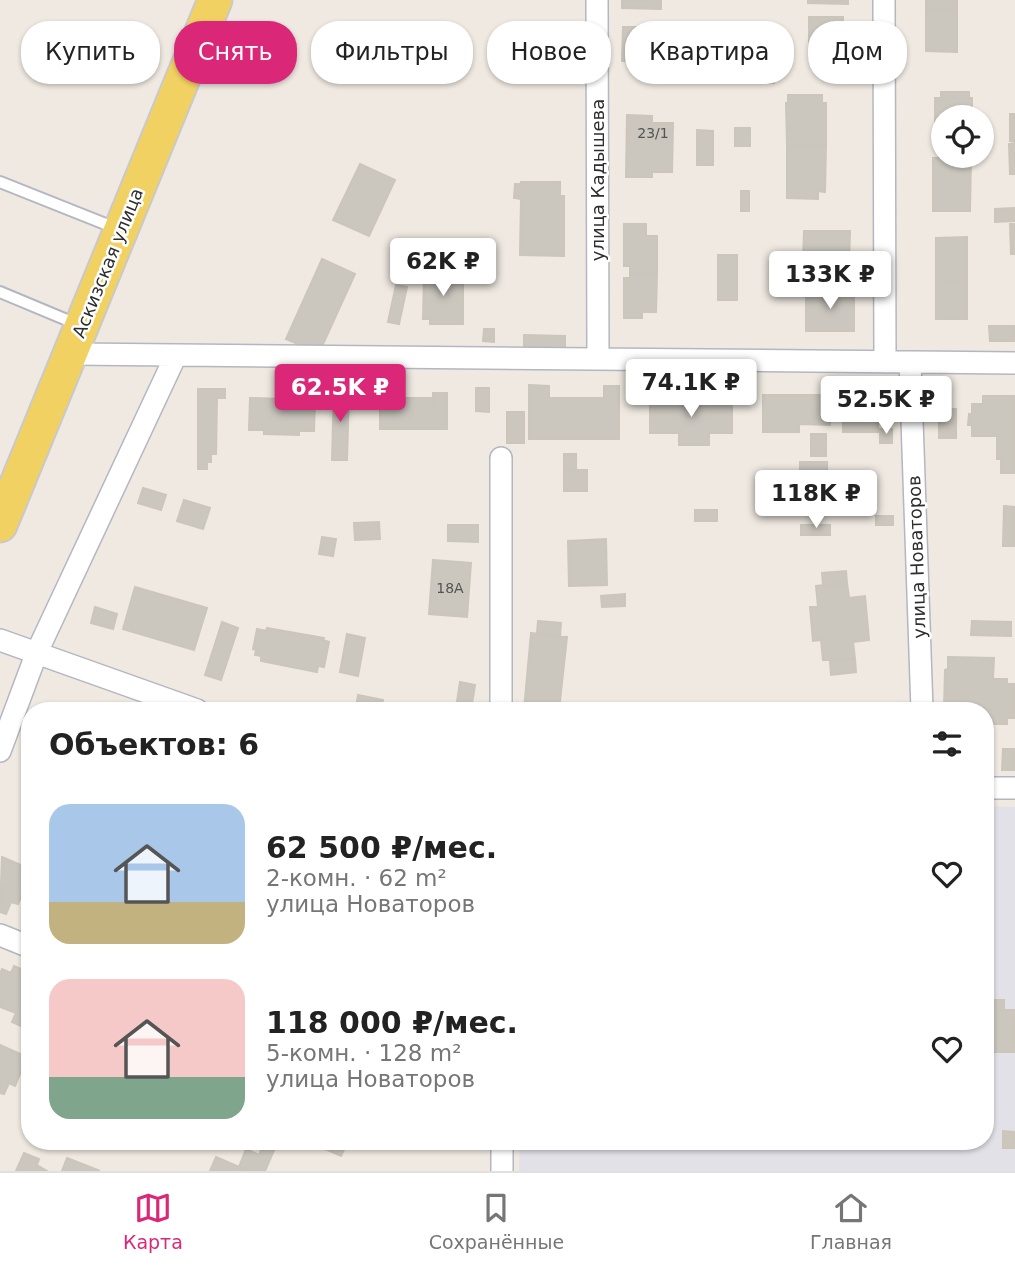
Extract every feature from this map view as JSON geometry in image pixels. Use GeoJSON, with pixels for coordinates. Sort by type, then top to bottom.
{"type":"FeatureCollection","features":[{"type":"Feature","properties":{"kind":"main road","name":"Аскизская улица"},"geometry":{"type":"LineString","coordinates":[[0,525],[215,0]]}},
{"type":"Feature","properties":{"kind":"street","name":"улица Кадышева"},"geometry":{"type":"LineString","coordinates":[[597,0],[598,359]]}},
{"type":"Feature","properties":{"kind":"street"},"geometry":{"type":"LineString","coordinates":[[884,0],[885,362]]}},
{"type":"Feature","properties":{"kind":"street"},"geometry":{"type":"LineString","coordinates":[[76,340],[176,355],[1015,363]]}},
{"type":"Feature","properties":{"kind":"street"},"geometry":{"type":"LineString","coordinates":[[0,751],[37,652],[176,355]]}},
{"type":"Feature","properties":{"kind":"street","name":"улица Новаторов"},"geometry":{"type":"LineString","coordinates":[[910,362],[922,702]]}},
{"type":"Feature","properties":{"kind":"street"},"geometry":{"type":"LineString","coordinates":[[501,458],[501,702]]}},
{"type":"Feature","properties":{"kind":"street"},"geometry":{"type":"LineString","coordinates":[[0,640],[175,702]]}},
{"type":"Feature","properties":{"kind":"street"},"geometry":{"type":"LineString","coordinates":[[994,788],[1015,789]]}},
{"type":"Feature","properties":{"kind":"street"},"geometry":{"type":"LineString","coordinates":[[0,935],[21,943]]}},
{"type":"Feature","properties":{"kind":"street"},"geometry":{"type":"LineString","coordinates":[[502,1150],[502,1171]]}},
{"type":"Feature","properties":{"kind":"lane"},"geometry":{"type":"LineString","coordinates":[[0,182],[121,230]]}},
{"type":"Feature","properties":{"kind":"lane"},"geometry":{"type":"LineString","coordinates":[[0,292],[76,340]]}},
{"type":"Feature","properties":{"kind":"shaded area"},"geometry":{"type":"Polygon","coordinates":[[[994,806],[1015,807],[1015,1171],[519,1171],[520,1150],[994,1150],[994,806]]]}},
{"type":"Feature","properties":{"kind":"building"},"geometry":{"type":"Polygon","coordinates":[[[622,0],[661,0],[661,9],[622,8],[622,0]]]}},
{"type":"Feature","properties":{"kind":"building"},"geometry":{"type":"Polygon","coordinates":[[[808,0],[848,0],[848,4],[808,3],[808,0]]]}},
{"type":"Feature","properties":{"kind":"building"},"geometry":{"type":"Polygon","coordinates":[[[926,0],[957,0],[957,10],[926,10],[926,0]]]}},
{"type":"Feature","properties":{"kind":"building"},"geometry":{"type":"Polygon","coordinates":[[[926,10],[957,10],[957,52],[926,51],[926,10]]]}},
{"type":"Feature","properties":{"kind":"building"},"geometry":{"type":"Polygon","coordinates":[[[809,17],[843,17],[843,21],[809,21],[809,17]]]}},
{"type":"Feature","properties":{"kind":"building"},"geometry":{"type":"Polygon","coordinates":[[[623,27],[625,27],[625,61],[622,61],[623,27]]]}},
{"type":"Feature","properties":{"kind":"building"},"geometry":{"type":"Polygon","coordinates":[[[941,92],[969,92],[972,105],[935,105],[935,98],[941,98],[941,92]]]}},
{"type":"Feature","properties":{"kind":"building"},"geometry":{"type":"Polygon","coordinates":[[[788,95],[822,95],[822,103],[826,103],[826,145],[787,145],[788,95]]]}},
{"type":"Feature","properties":{"kind":"building"},"geometry":{"type":"Polygon","coordinates":[[[1010,114],[1015,114],[1015,141],[1010,141],[1010,114]]]}},
{"type":"Feature","properties":{"kind":"building"},"geometry":{"type":"Polygon","coordinates":[[[627,115],[652,116],[652,123],[673,123],[672,172],[652,172],[652,177],[626,177],[627,115]]]}},
{"type":"Feature","properties":{"kind":"building"},"geometry":{"type":"Polygon","coordinates":[[[735,128],[750,128],[750,146],[735,146],[735,128]]]}},
{"type":"Feature","properties":{"kind":"building"},"geometry":{"type":"Polygon","coordinates":[[[697,130],[713,131],[713,165],[697,165],[697,130]]]}},
{"type":"Feature","properties":{"kind":"building"},"geometry":{"type":"Polygon","coordinates":[[[1015,143],[1015,174],[1010,174],[1009,144],[1015,143]]]}},
{"type":"Feature","properties":{"kind":"building"},"geometry":{"type":"Polygon","coordinates":[[[787,145],[826,145],[825,192],[818,191],[818,199],[787,198],[787,145]]]}},
{"type":"Feature","properties":{"kind":"building"},"geometry":{"type":"Polygon","coordinates":[[[360,164],[395,180],[369,236],[333,220],[360,164]]]}},
{"type":"Feature","properties":{"kind":"building"},"geometry":{"type":"Polygon","coordinates":[[[933,168],[971,168],[970,211],[933,211],[933,168]]]}},
{"type":"Feature","properties":{"kind":"building"},"geometry":{"type":"Polygon","coordinates":[[[560,182],[560,196],[564,196],[564,256],[520,255],[521,199],[514,198],[515,184],[560,182]]]}},
{"type":"Feature","properties":{"kind":"building"},"geometry":{"type":"Polygon","coordinates":[[[741,191],[749,191],[749,211],[741,211],[741,191]]]}},
{"type":"Feature","properties":{"kind":"building"},"geometry":{"type":"Polygon","coordinates":[[[1015,208],[1015,221],[995,222],[995,209],[1015,208]]]}},
{"type":"Feature","properties":{"kind":"building"},"geometry":{"type":"Polygon","coordinates":[[[624,224],[646,224],[646,236],[657,236],[657,273],[630,273],[630,266],[624,266],[624,224]]]}},
{"type":"Feature","properties":{"kind":"building"},"geometry":{"type":"Polygon","coordinates":[[[1010,224],[1015,224],[1015,254],[1011,254],[1010,224]]]}},
{"type":"Feature","properties":{"kind":"building"},"geometry":{"type":"Polygon","coordinates":[[[804,231],[850,231],[849,262],[803,262],[804,231]]]}},
{"type":"Feature","properties":{"kind":"building"},"geometry":{"type":"Polygon","coordinates":[[[967,237],[967,281],[936,281],[936,238],[967,237]]]}},
{"type":"Feature","properties":{"kind":"building"},"geometry":{"type":"Polygon","coordinates":[[[718,255],[737,255],[737,300],[718,300],[718,255]]]}},
{"type":"Feature","properties":{"kind":"building"},"geometry":{"type":"Polygon","coordinates":[[[322,259],[355,274],[319,353],[286,339],[322,259]]]}},
{"type":"Feature","properties":{"kind":"building"},"geometry":{"type":"Polygon","coordinates":[[[424,273],[463,274],[463,324],[430,324],[430,319],[423,319],[424,273]]]}},
{"type":"Feature","properties":{"kind":"building"},"geometry":{"type":"Polygon","coordinates":[[[630,273],[657,273],[656,312],[642,312],[642,318],[624,318],[624,278],[630,278],[630,273]]]}},
{"type":"Feature","properties":{"kind":"building"},"geometry":{"type":"Polygon","coordinates":[[[936,281],[967,281],[967,319],[936,319],[936,281]]]}},
{"type":"Feature","properties":{"kind":"building"},"geometry":{"type":"Polygon","coordinates":[[[396,285],[407,287],[399,324],[388,322],[396,285]]]}},
{"type":"Feature","properties":{"kind":"building"},"geometry":{"type":"Polygon","coordinates":[[[806,292],[854,292],[854,331],[806,331],[806,292]]]}},
{"type":"Feature","properties":{"kind":"building"},"geometry":{"type":"Polygon","coordinates":[[[989,326],[1015,326],[1015,341],[990,341],[989,326]]]}},
{"type":"Feature","properties":{"kind":"building"},"geometry":{"type":"Polygon","coordinates":[[[484,329],[494,329],[494,342],[483,341],[484,329]]]}},
{"type":"Feature","properties":{"kind":"building"},"geometry":{"type":"Polygon","coordinates":[[[524,335],[565,336],[565,348],[524,348],[524,335]]]}},
{"type":"Feature","properties":{"kind":"building"},"geometry":{"type":"Polygon","coordinates":[[[529,385],[549,386],[549,398],[604,398],[604,386],[619,386],[619,439],[529,439],[529,385]]]}},
{"type":"Feature","properties":{"kind":"building"},"geometry":{"type":"Polygon","coordinates":[[[334,388],[349,388],[347,460],[332,460],[334,388]]]}},
{"type":"Feature","properties":{"kind":"building"},"geometry":{"type":"Polygon","coordinates":[[[476,388],[489,388],[489,412],[476,411],[476,388]]]}},
{"type":"Feature","properties":{"kind":"building"},"geometry":{"type":"Polygon","coordinates":[[[198,389],[225,389],[225,398],[217,398],[216,454],[211,454],[207,469],[198,469],[198,389]]]}},
{"type":"Feature","properties":{"kind":"building"},"geometry":{"type":"Polygon","coordinates":[[[433,393],[447,393],[447,407],[433,407],[433,393]]]}},
{"type":"Feature","properties":{"kind":"building"},"geometry":{"type":"Polygon","coordinates":[[[374,394],[389,394],[388,407],[374,407],[374,394]]]}},
{"type":"Feature","properties":{"kind":"building"},"geometry":{"type":"Polygon","coordinates":[[[763,395],[830,395],[830,425],[799,424],[799,432],[763,432],[763,395]]]}},
{"type":"Feature","properties":{"kind":"building"},"geometry":{"type":"Polygon","coordinates":[[[843,395],[878,395],[878,432],[843,432],[843,395]]]}},
{"type":"Feature","properties":{"kind":"building"},"geometry":{"type":"Polygon","coordinates":[[[983,396],[1015,396],[1015,473],[1001,473],[1001,459],[997,459],[997,436],[972,436],[972,425],[968,425],[969,414],[972,414],[972,404],[983,404],[983,396]]]}},
{"type":"Feature","properties":{"kind":"building"},"geometry":{"type":"Polygon","coordinates":[[[250,398],[315,400],[314,431],[299,431],[299,435],[264,434],[264,430],[249,430],[250,398]]]}},
{"type":"Feature","properties":{"kind":"building"},"geometry":{"type":"Polygon","coordinates":[[[394,398],[433,398],[433,407],[447,407],[447,429],[380,429],[380,407],[394,407],[394,398]]]}},
{"type":"Feature","properties":{"kind":"building"},"geometry":{"type":"Polygon","coordinates":[[[650,399],[732,399],[732,433],[709,433],[709,445],[679,445],[679,433],[650,433],[650,399]]]}},
{"type":"Feature","properties":{"kind":"building"},"geometry":{"type":"Polygon","coordinates":[[[939,409],[956,409],[956,438],[939,438],[939,409]]]}},
{"type":"Feature","properties":{"kind":"building"},"geometry":{"type":"Polygon","coordinates":[[[507,412],[524,412],[524,443],[507,443],[507,412]]]}},
{"type":"Feature","properties":{"kind":"building"},"geometry":{"type":"Polygon","coordinates":[[[880,429],[892,429],[892,443],[880,443],[880,429]]]}},
{"type":"Feature","properties":{"kind":"building"},"geometry":{"type":"Polygon","coordinates":[[[811,434],[826,434],[826,456],[811,456],[811,434]]]}},
{"type":"Feature","properties":{"kind":"building"},"geometry":{"type":"Polygon","coordinates":[[[564,454],[576,454],[576,470],[564,470],[564,454]]]}},
{"type":"Feature","properties":{"kind":"building"},"geometry":{"type":"Polygon","coordinates":[[[800,462],[827,462],[827,479],[800,479],[800,462]]]}},
{"type":"Feature","properties":{"kind":"building"},"geometry":{"type":"Polygon","coordinates":[[[564,470],[576,470],[576,491],[564,491],[564,470]]]}},
{"type":"Feature","properties":{"kind":"building"},"geometry":{"type":"Polygon","coordinates":[[[576,470],[587,470],[587,491],[576,491],[576,470]]]}},
{"type":"Feature","properties":{"kind":"building"},"geometry":{"type":"Polygon","coordinates":[[[143,488],[166,495],[161,510],[138,503],[143,488]]]}},
{"type":"Feature","properties":{"kind":"building"},"geometry":{"type":"Polygon","coordinates":[[[184,500],[210,508],[203,529],[177,521],[184,500]]]}},
{"type":"Feature","properties":{"kind":"building"},"geometry":{"type":"Polygon","coordinates":[[[1004,506],[1015,507],[1015,546],[1003,546],[1004,506]]]}},
{"type":"Feature","properties":{"kind":"building"},"geometry":{"type":"Polygon","coordinates":[[[695,510],[717,510],[717,521],[695,521],[695,510]]]}},
{"type":"Feature","properties":{"kind":"building"},"geometry":{"type":"Polygon","coordinates":[[[876,516],[893,516],[893,525],[876,525],[876,516]]]}},
{"type":"Feature","properties":{"kind":"building"},"geometry":{"type":"Polygon","coordinates":[[[379,522],[380,539],[355,540],[354,523],[379,522]]]}},
{"type":"Feature","properties":{"kind":"building"},"geometry":{"type":"Polygon","coordinates":[[[448,525],[478,525],[478,542],[448,541],[448,525]]]}},
{"type":"Feature","properties":{"kind":"building"},"geometry":{"type":"Polygon","coordinates":[[[801,525],[830,525],[830,535],[801,535],[801,525]]]}},
{"type":"Feature","properties":{"kind":"building"},"geometry":{"type":"Polygon","coordinates":[[[322,537],[336,539],[333,556],[319,554],[322,537]]]}},
{"type":"Feature","properties":{"kind":"building"},"geometry":{"type":"Polygon","coordinates":[[[606,539],[607,585],[569,586],[568,541],[606,539]]]}},
{"type":"Feature","properties":{"kind":"building"},"geometry":{"type":"Polygon","coordinates":[[[433,560],[471,563],[467,617],[429,614],[433,560]]]}},
{"type":"Feature","properties":{"kind":"building"},"geometry":{"type":"Polygon","coordinates":[[[846,571],[847,583],[823,585],[822,573],[846,571]]]}},
{"type":"Feature","properties":{"kind":"building"},"geometry":{"type":"Polygon","coordinates":[[[847,583],[849,598],[865,596],[869,640],[853,642],[855,659],[823,660],[821,640],[813,641],[810,607],[818,607],[816,586],[847,583]]]}},
{"type":"Feature","properties":{"kind":"building"},"geometry":{"type":"Polygon","coordinates":[[[135,587],[207,608],[194,650],[123,629],[135,587]]]}},
{"type":"Feature","properties":{"kind":"building"},"geometry":{"type":"Polygon","coordinates":[[[625,594],[625,606],[602,607],[601,596],[625,594]]]}},
{"type":"Feature","properties":{"kind":"building"},"geometry":{"type":"Polygon","coordinates":[[[95,607],[117,614],[113,629],[91,623],[95,607]]]}},
{"type":"Feature","properties":{"kind":"building"},"geometry":{"type":"Polygon","coordinates":[[[538,621],[561,623],[560,636],[537,633],[538,621]]]}},
{"type":"Feature","properties":{"kind":"building"},"geometry":{"type":"Polygon","coordinates":[[[972,621],[1011,622],[1011,636],[971,635],[972,621]]]}},
{"type":"Feature","properties":{"kind":"building"},"geometry":{"type":"Polygon","coordinates":[[[222,622],[238,628],[221,680],[205,675],[222,622]]]}},
{"type":"Feature","properties":{"kind":"building"},"geometry":{"type":"Polygon","coordinates":[[[267,628],[324,638],[323,640],[329,642],[324,667],[318,666],[317,672],[261,661],[261,656],[255,655],[256,650],[253,649],[257,629],[266,631],[267,628]]]}},
{"type":"Feature","properties":{"kind":"building"},"geometry":{"type":"Polygon","coordinates":[[[531,633],[567,637],[560,702],[525,702],[531,633]]]}},
{"type":"Feature","properties":{"kind":"building"},"geometry":{"type":"Polygon","coordinates":[[[347,634],[365,638],[358,676],[340,672],[347,634]]]}},
{"type":"Feature","properties":{"kind":"building"},"geometry":{"type":"Polygon","coordinates":[[[948,657],[994,658],[993,679],[1007,679],[1007,684],[1015,684],[1015,718],[1007,718],[1007,724],[994,724],[994,702],[944,702],[945,670],[948,669],[948,657]]]}},
{"type":"Feature","properties":{"kind":"building"},"geometry":{"type":"Polygon","coordinates":[[[855,659],[856,672],[831,675],[830,661],[855,659]]]}},
{"type":"Feature","properties":{"kind":"building"},"geometry":{"type":"Polygon","coordinates":[[[460,682],[475,685],[472,702],[457,702],[460,682]]]}},
{"type":"Feature","properties":{"kind":"building"},"geometry":{"type":"Polygon","coordinates":[[[358,695],[383,700],[383,702],[357,702],[358,695]]]}},
{"type":"Feature","properties":{"kind":"building"},"geometry":{"type":"Polygon","coordinates":[[[1003,749],[1015,749],[1015,770],[1002,770],[1003,749]]]}},
{"type":"Feature","properties":{"kind":"building"},"geometry":{"type":"Polygon","coordinates":[[[2,857],[21,865],[21,897],[18,904],[11,902],[6,914],[0,912],[2,857]]]}},
{"type":"Feature","properties":{"kind":"building"},"geometry":{"type":"Polygon","coordinates":[[[14,966],[21,969],[21,1026],[12,1022],[16,1013],[0,1007],[0,974],[2,969],[11,973],[14,966]]]}},
{"type":"Feature","properties":{"kind":"building"},"geometry":{"type":"Polygon","coordinates":[[[994,1000],[1004,1000],[1004,1010],[1015,1010],[1015,1052],[994,1052],[994,1000]]]}},
{"type":"Feature","properties":{"kind":"building"},"geometry":{"type":"Polygon","coordinates":[[[0,1045],[21,1054],[21,1072],[15,1086],[9,1083],[4,1094],[0,1093],[0,1045]]]}},
{"type":"Feature","properties":{"kind":"building"},"geometry":{"type":"Polygon","coordinates":[[[1003,1131],[1015,1132],[1015,1148],[1003,1148],[1003,1131]]]}},
{"type":"Feature","properties":{"kind":"building"},"geometry":{"type":"Polygon","coordinates":[[[246,1150],[259,1155],[261,1150],[274,1150],[265,1171],[248,1171],[239,1167],[246,1150]]]}},
{"type":"Feature","properties":{"kind":"building"},"geometry":{"type":"Polygon","coordinates":[[[327,1150],[344,1150],[341,1156],[327,1150]]]}},
{"type":"Feature","properties":{"kind":"building"},"geometry":{"type":"Polygon","coordinates":[[[24,1153],[39,1159],[37,1165],[47,1171],[16,1171],[24,1153]]]}},
{"type":"Feature","properties":{"kind":"building"},"geometry":{"type":"Polygon","coordinates":[[[216,1157],[239,1167],[248,1171],[210,1171],[216,1157]]]}},
{"type":"Feature","properties":{"kind":"building"},"geometry":{"type":"Polygon","coordinates":[[[67,1158],[100,1171],[62,1171],[67,1158]]]}}]}
